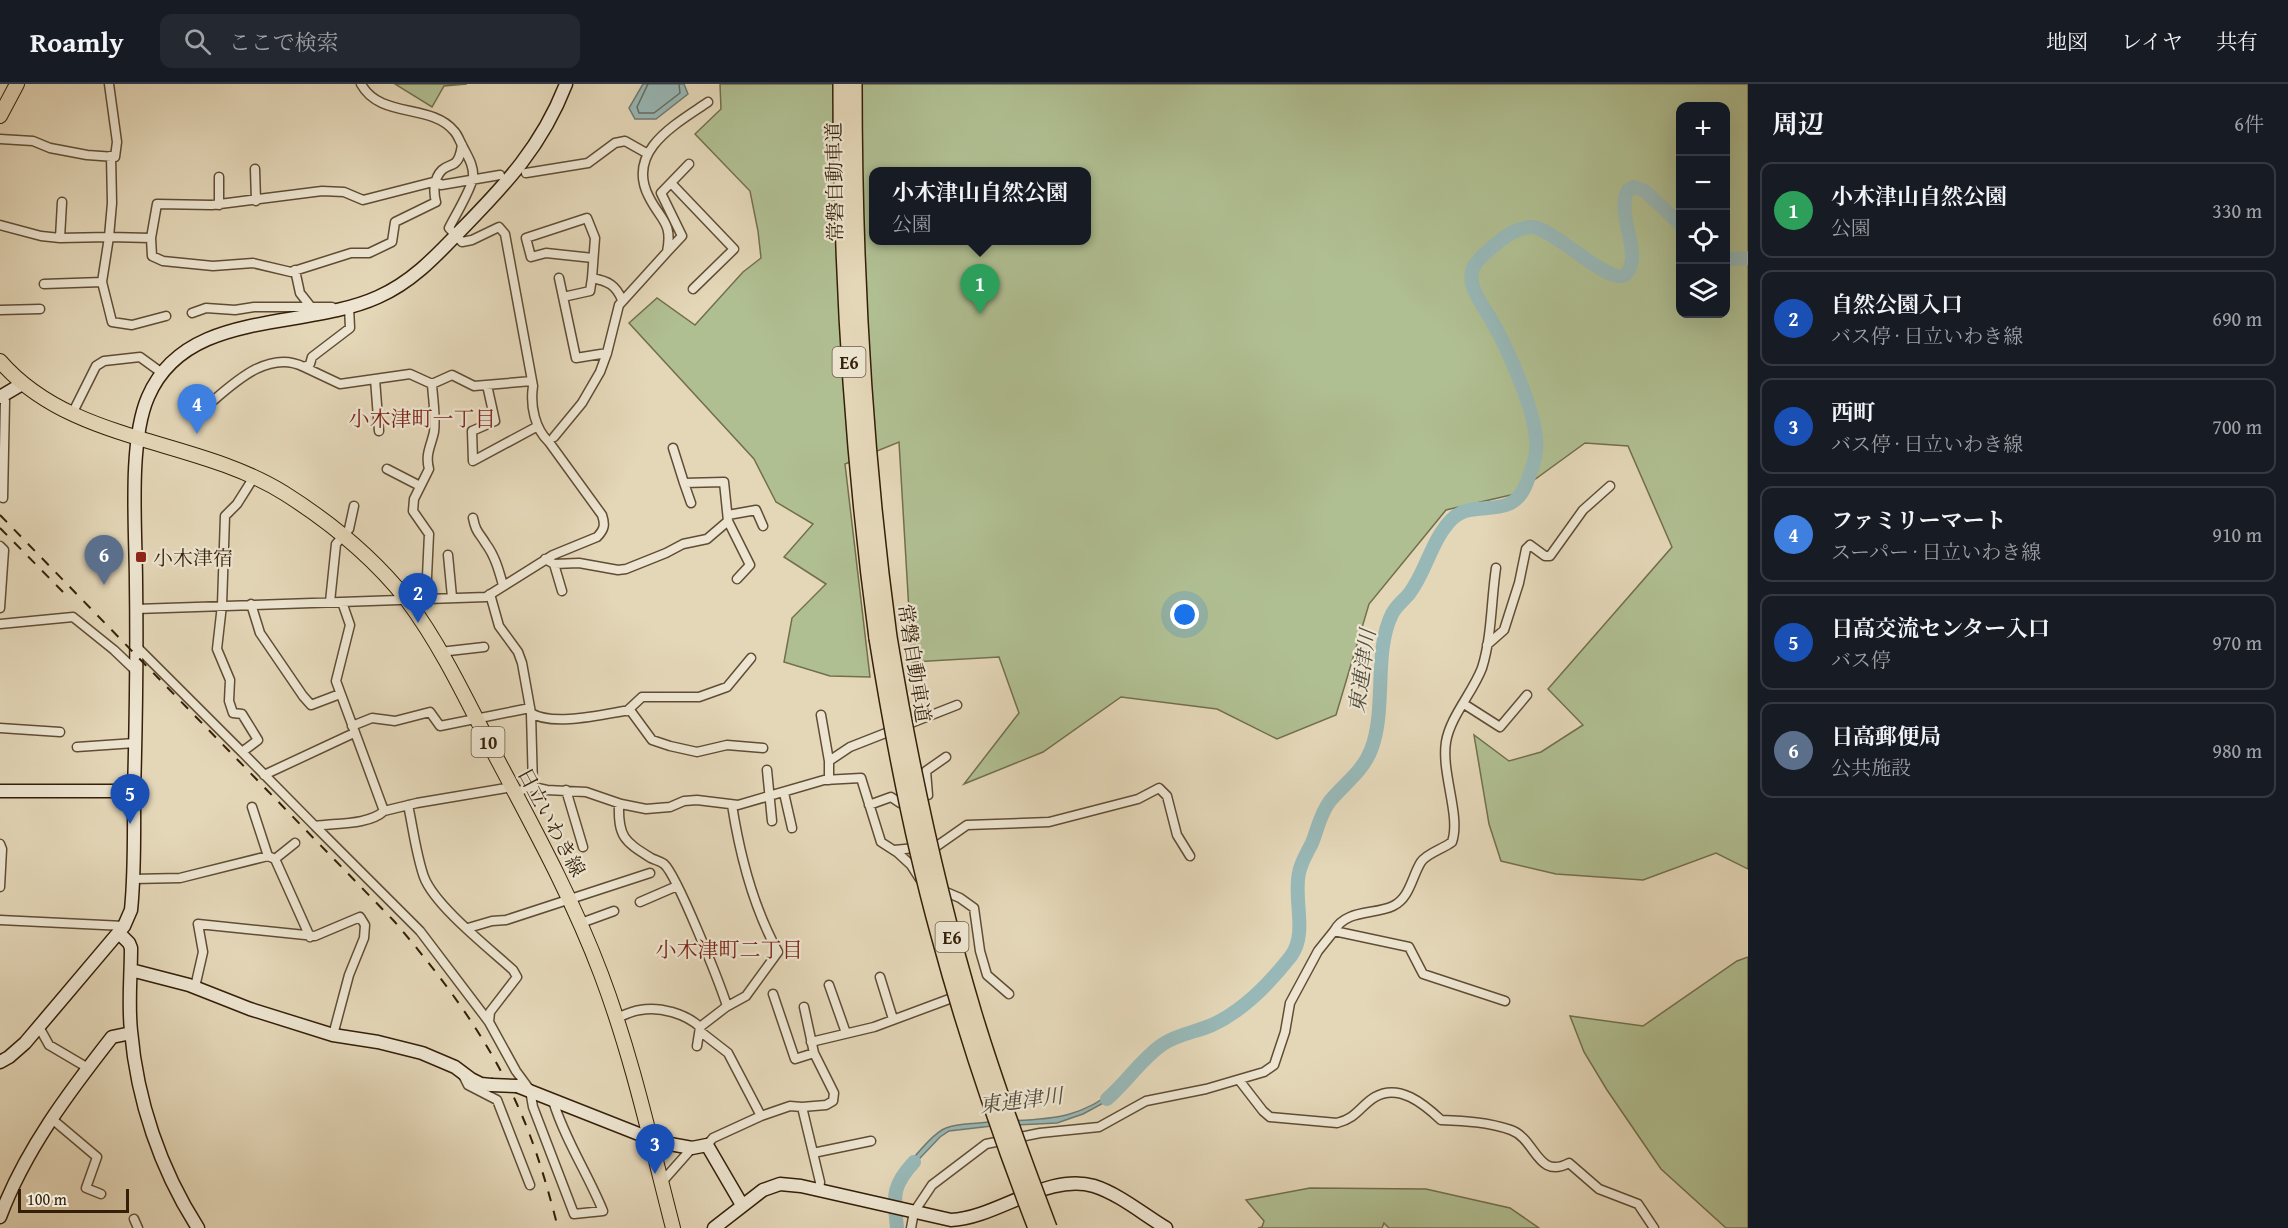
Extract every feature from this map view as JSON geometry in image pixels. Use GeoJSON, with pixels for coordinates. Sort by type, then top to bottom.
{"type":"FeatureCollection","features":[{"type":"Feature","properties":{"kind":"highway","name":"常磐自動車道"},"geometry":{"type":"LineString","coordinates":[[841,84],[846,323],[859,485],[910,819],[938,934],[989,1100],[1036,1228]]}},
{"type":"Feature","properties":{"kind":"highway","name":"常磐自動車道"},"geometry":{"type":"LineString","coordinates":[[854,84],[859,312],[883,638],[950,930],[1000,1095],[1049,1228]]}},
{"type":"Feature","properties":{"kind":"main road"},"geometry":{"type":"LineString","coordinates":[[0,116],[17,84]]}},
{"type":"Feature","properties":{"kind":"main road","name":"日立いわき線"},"geometry":{"type":"LineString","coordinates":[[0,361],[22,384],[72,414],[100,426],[213,460],[254,477],[304,506],[344,536],[379,569],[405,599],[440,652],[476,718],[581,923],[617,1018],[673,1228]]}},
{"type":"Feature","properties":{"kind":"street"},"geometry":{"type":"LineString","coordinates":[[0,139],[33,141],[50,148],[87,155],[115,157],[117,142],[109,84]]}},
{"type":"Feature","properties":{"kind":"street"},"geometry":{"type":"LineString","coordinates":[[136,609],[480,597],[490,594],[545,559],[597,537],[603,531],[605,523],[595,506],[549,442],[540,434],[531,400],[532,381],[505,234],[499,227],[472,240],[462,242],[449,228],[474,179],[472,164],[454,130],[432,116],[393,107],[376,99],[365,90],[362,84]]}},
{"type":"Feature","properties":{"kind":"street"},"geometry":{"type":"LineString","coordinates":[[0,1062],[17,1051],[39,1027],[121,929],[131,910],[136,671],[135,514],[138,437],[145,406],[162,373],[178,356],[212,336],[349,307],[378,297],[410,279],[455,236],[526,159],[554,112],[566,84]]}},
{"type":"Feature","properties":{"kind":"street"},"geometry":{"type":"LineString","coordinates":[[667,252],[669,242],[667,225],[649,197],[642,178],[642,170],[648,154],[671,128],[708,102]]}},
{"type":"Feature","properties":{"kind":"street"},"geometry":{"type":"LineString","coordinates":[[526,172],[588,163],[615,142],[625,141],[648,154]]}},
{"type":"Feature","properties":{"kind":"street"},"geometry":{"type":"LineString","coordinates":[[436,181],[363,200],[344,192],[322,191],[219,205],[158,204],[151,238],[152,256],[163,261],[213,266],[252,263],[275,269],[295,270],[351,254],[369,253],[392,242],[395,222],[436,202],[434,194],[436,181],[442,170],[459,157],[462,145]]}},
{"type":"Feature","properties":{"kind":"street"},"geometry":{"type":"LineString","coordinates":[[111,156],[112,203],[102,282],[112,322],[132,325],[166,316]]}},
{"type":"Feature","properties":{"kind":"street"},"geometry":{"type":"LineString","coordinates":[[554,437],[590,391],[607,353],[616,314],[622,300],[682,236],[661,193],[689,164]]}},
{"type":"Feature","properties":{"kind":"street"},"geometry":{"type":"LineString","coordinates":[[255,169],[256,201]]}},
{"type":"Feature","properties":{"kind":"street"},"geometry":{"type":"LineString","coordinates":[[436,181],[441,185],[500,175]]}},
{"type":"Feature","properties":{"kind":"street"},"geometry":{"type":"LineString","coordinates":[[219,177],[219,205]]}},
{"type":"Feature","properties":{"kind":"street"},"geometry":{"type":"LineString","coordinates":[[671,183],[734,249],[693,289]]}},
{"type":"Feature","properties":{"kind":"street"},"geometry":{"type":"LineString","coordinates":[[60,238],[62,202]]}},
{"type":"Feature","properties":{"kind":"street"},"geometry":{"type":"LineString","coordinates":[[563,297],[590,291],[595,238],[588,218],[526,238],[531,257],[546,253],[593,258]]}},
{"type":"Feature","properties":{"kind":"street"},"geometry":{"type":"LineString","coordinates":[[0,225],[41,236],[60,238],[151,238]]}},
{"type":"Feature","properties":{"kind":"street"},"geometry":{"type":"LineString","coordinates":[[295,270],[300,293],[311,307]]}},
{"type":"Feature","properties":{"kind":"street"},"geometry":{"type":"LineString","coordinates":[[559,278],[576,358],[607,353]]}},
{"type":"Feature","properties":{"kind":"street"},"geometry":{"type":"LineString","coordinates":[[592,278],[604,280],[617,287],[622,300]]}},
{"type":"Feature","properties":{"kind":"street"},"geometry":{"type":"LineString","coordinates":[[44,284],[102,282]]}},
{"type":"Feature","properties":{"kind":"street"},"geometry":{"type":"LineString","coordinates":[[192,313],[206,308],[235,310],[254,307],[349,307]]}},
{"type":"Feature","properties":{"kind":"street"},"geometry":{"type":"LineString","coordinates":[[304,367],[310,364],[312,357],[350,328],[349,307]]}},
{"type":"Feature","properties":{"kind":"street"},"geometry":{"type":"LineString","coordinates":[[0,310],[40,309]]}},
{"type":"Feature","properties":{"kind":"street"},"geometry":{"type":"LineString","coordinates":[[72,414],[96,366],[104,361],[140,357],[162,373]]}},
{"type":"Feature","properties":{"kind":"street"},"geometry":{"type":"LineString","coordinates":[[214,400],[242,378],[269,364],[283,361],[295,362],[340,384],[410,374],[432,384],[452,375],[474,386],[532,381]]}},
{"type":"Feature","properties":{"kind":"street"},"geometry":{"type":"LineString","coordinates":[[375,379],[379,431]]}},
{"type":"Feature","properties":{"kind":"street"},"geometry":{"type":"LineString","coordinates":[[3,498],[5,400],[1,397],[22,384]]}},
{"type":"Feature","properties":{"kind":"street"},"geometry":{"type":"LineString","coordinates":[[426,598],[429,534],[413,511],[414,499],[429,469],[426,457],[434,432],[435,413],[432,384]]}},
{"type":"Feature","properties":{"kind":"street"},"geometry":{"type":"LineString","coordinates":[[486,385],[495,421],[472,430],[473,460],[538,426]]}},
{"type":"Feature","properties":{"kind":"street"},"geometry":{"type":"LineString","coordinates":[[673,448],[691,503]]}},
{"type":"Feature","properties":{"kind":"street"},"geometry":{"type":"LineString","coordinates":[[387,469],[420,486]]}},
{"type":"Feature","properties":{"kind":"street"},"geometry":{"type":"LineString","coordinates":[[243,753],[258,740],[242,714],[233,713],[229,701],[230,680],[217,649],[222,605],[225,516],[237,504],[254,477]]}},
{"type":"Feature","properties":{"kind":"street"},"geometry":{"type":"LineString","coordinates":[[684,483],[724,482],[728,518],[750,565],[737,579]]}},
{"type":"Feature","properties":{"kind":"street"},"geometry":{"type":"LineString","coordinates":[[1487,645],[1504,630],[1519,583],[1526,549],[1530,544],[1545,556],[1550,556],[1583,510],[1610,486]]}},
{"type":"Feature","properties":{"kind":"street"},"geometry":{"type":"LineString","coordinates":[[330,602],[336,544],[348,530],[354,506]]}},
{"type":"Feature","properties":{"kind":"street"},"geometry":{"type":"LineString","coordinates":[[545,559],[554,564],[579,563],[618,570],[626,569],[666,554],[683,544],[707,538],[728,518],[756,510],[763,526]]}},
{"type":"Feature","properties":{"kind":"street"},"geometry":{"type":"LineString","coordinates":[[473,518],[476,531],[490,550],[498,567],[503,585]]}},
{"type":"Feature","properties":{"kind":"street"},"geometry":{"type":"LineString","coordinates":[[0,546],[4,550],[0,608]]}},
{"type":"Feature","properties":{"kind":"street"},"geometry":{"type":"LineString","coordinates":[[448,555],[452,597]]}},
{"type":"Feature","properties":{"kind":"street"},"geometry":{"type":"LineString","coordinates":[[554,564],[562,591]]}},
{"type":"Feature","properties":{"kind":"street"},"geometry":{"type":"LineString","coordinates":[[911,1228],[910,1211],[932,1185],[986,1144],[1040,1133],[1099,1127],[1146,1101],[1239,1080],[1264,1072],[1274,1065],[1285,1032],[1290,1004],[1318,951],[1337,925],[1351,916],[1396,904],[1407,892],[1421,861],[1452,842],[1454,821],[1446,773],[1446,743],[1449,731],[1478,677],[1487,645],[1496,568]]}},
{"type":"Feature","properties":{"kind":"street"},"geometry":{"type":"LineString","coordinates":[[490,594],[500,626],[518,652],[522,663],[530,711],[533,788]]}},
{"type":"Feature","properties":{"kind":"street"},"geometry":{"type":"LineString","coordinates":[[342,602],[350,625],[336,681],[384,811]]}},
{"type":"Feature","properties":{"kind":"street"},"geometry":{"type":"LineString","coordinates":[[250,604],[260,633],[311,705],[340,694]]}},
{"type":"Feature","properties":{"kind":"street"},"geometry":{"type":"LineString","coordinates":[[0,624],[73,617],[136,671]]}},
{"type":"Feature","properties":{"kind":"street"},"geometry":{"type":"LineString","coordinates":[[136,646],[420,931],[489,1022],[516,1071],[530,1090],[533,1107],[574,1214],[603,1211],[591,1183],[565,1138],[552,1101]]}},
{"type":"Feature","properties":{"kind":"street"},"geometry":{"type":"LineString","coordinates":[[440,652],[484,647]]}},
{"type":"Feature","properties":{"kind":"street"},"geometry":{"type":"LineString","coordinates":[[627,711],[642,697],[699,697],[727,687],[751,658]]}},
{"type":"Feature","properties":{"kind":"street"},"geometry":{"type":"LineString","coordinates":[[1464,704],[1500,727],[1527,695]]}},
{"type":"Feature","properties":{"kind":"street"},"geometry":{"type":"LineString","coordinates":[[829,761],[850,747],[957,705]]}},
{"type":"Feature","properties":{"kind":"street"},"geometry":{"type":"LineString","coordinates":[[264,775],[372,718],[394,721],[430,712],[440,726],[476,718],[530,711],[539,718],[579,718],[630,710],[652,740],[670,746],[697,752],[727,745],[763,748]]}},
{"type":"Feature","properties":{"kind":"street"},"geometry":{"type":"LineString","coordinates":[[821,715],[829,761],[829,780]]}},
{"type":"Feature","properties":{"kind":"street"},"geometry":{"type":"LineString","coordinates":[[0,728],[60,732]]}},
{"type":"Feature","properties":{"kind":"street"},"geometry":{"type":"LineString","coordinates":[[77,747],[135,743]]}},
{"type":"Feature","properties":{"kind":"street"},"geometry":{"type":"LineString","coordinates":[[869,804],[891,797],[900,803],[928,795],[926,771],[946,758]]}},
{"type":"Feature","properties":{"kind":"street"},"geometry":{"type":"LineString","coordinates":[[767,770],[772,821]]}},
{"type":"Feature","properties":{"kind":"street"},"geometry":{"type":"LineString","coordinates":[[315,826],[359,820],[408,805],[533,788],[586,792],[619,804],[646,809],[670,807],[684,801],[697,800],[732,805],[829,780],[861,778],[881,842],[911,865],[921,881],[960,898],[974,908],[980,951],[987,975],[1009,994]]}},
{"type":"Feature","properties":{"kind":"street"},"geometry":{"type":"LineString","coordinates":[[894,850],[937,846],[968,825],[1049,822],[1138,799],[1159,788],[1167,796],[1177,835],[1190,856]]}},
{"type":"Feature","properties":{"kind":"street"},"geometry":{"type":"LineString","coordinates":[[566,790],[583,847]]}},
{"type":"Feature","properties":{"kind":"street"},"geometry":{"type":"LineString","coordinates":[[0,791],[134,791]]}},
{"type":"Feature","properties":{"kind":"street"},"geometry":{"type":"LineString","coordinates":[[784,793],[792,828]]}},
{"type":"Feature","properties":{"kind":"street"},"geometry":{"type":"LineString","coordinates":[[619,804],[620,830],[625,838],[633,846],[665,865],[677,886],[716,973],[728,1006]]}},
{"type":"Feature","properties":{"kind":"street"},"geometry":{"type":"LineString","coordinates":[[408,805],[425,878],[447,909],[513,970],[517,977],[490,1012],[489,1022]]}},
{"type":"Feature","properties":{"kind":"street"},"geometry":{"type":"LineString","coordinates":[[697,1046],[701,1029],[728,1006],[746,996],[778,952],[764,928],[752,892],[737,837],[732,805]]}},
{"type":"Feature","properties":{"kind":"street"},"geometry":{"type":"LineString","coordinates":[[252,807],[272,858],[310,937]]}},
{"type":"Feature","properties":{"kind":"street"},"geometry":{"type":"LineString","coordinates":[[133,879],[180,878],[272,858],[295,843]]}},
{"type":"Feature","properties":{"kind":"street"},"geometry":{"type":"LineString","coordinates":[[0,844],[2,849],[0,887]]}},
{"type":"Feature","properties":{"kind":"street"},"geometry":{"type":"LineString","coordinates":[[468,928],[492,921],[506,920],[650,873]]}},
{"type":"Feature","properties":{"kind":"street"},"geometry":{"type":"LineString","coordinates":[[640,902],[677,886]]}},
{"type":"Feature","properties":{"kind":"street"},"geometry":{"type":"LineString","coordinates":[[581,923],[614,911]]}},
{"type":"Feature","properties":{"kind":"street"},"geometry":{"type":"LineString","coordinates":[[195,987],[203,952],[198,924],[310,937],[360,917],[363,919],[364,938],[349,975],[333,1035]]}},
{"type":"Feature","properties":{"kind":"street"},"geometry":{"type":"LineString","coordinates":[[0,920],[121,929]]}},
{"type":"Feature","properties":{"kind":"street"},"geometry":{"type":"LineString","coordinates":[[121,929],[131,948],[131,1033],[142,1094],[158,1150],[183,1204],[198,1228]]}},
{"type":"Feature","properties":{"kind":"street"},"geometry":{"type":"LineString","coordinates":[[1334,931],[1409,947],[1423,974],[1504,1001]]}},
{"type":"Feature","properties":{"kind":"street"},"geometry":{"type":"LineString","coordinates":[[131,970],[195,987],[250,1009],[333,1035],[378,1042],[422,1053],[482,1084],[517,1086],[669,1145],[692,1148],[707,1145],[713,1138],[761,1116],[790,1106],[826,1105],[833,1101],[834,1093],[814,1053],[804,1007]]}},
{"type":"Feature","properties":{"kind":"street"},"geometry":{"type":"LineString","coordinates":[[880,977],[893,1019]]}},
{"type":"Feature","properties":{"kind":"street"},"geometry":{"type":"LineString","coordinates":[[829,985],[846,1033]]}},
{"type":"Feature","properties":{"kind":"street"},"geometry":{"type":"LineString","coordinates":[[773,994],[795,1059],[814,1053]]}},
{"type":"Feature","properties":{"kind":"street"},"geometry":{"type":"LineString","coordinates":[[811,1042],[874,1027],[952,998]]}},
{"type":"Feature","properties":{"kind":"street"},"geometry":{"type":"LineString","coordinates":[[617,1018],[641,1009],[666,1011],[691,1019],[728,1053],[761,1116]]}},
{"type":"Feature","properties":{"kind":"street"},"geometry":{"type":"LineString","coordinates":[[39,1027],[49,1045],[88,1068]]}},
{"type":"Feature","properties":{"kind":"street"},"geometry":{"type":"LineString","coordinates":[[0,1217],[9,1192],[52,1119],[88,1068],[112,1036],[131,1033]]}},
{"type":"Feature","properties":{"kind":"street"},"geometry":{"type":"LineString","coordinates":[[460,1071],[468,1085],[497,1100],[530,1185]]}},
{"type":"Feature","properties":{"kind":"street"},"geometry":{"type":"LineString","coordinates":[[1239,1080],[1270,1117],[1337,1123],[1356,1115],[1375,1097],[1392,1092],[1407,1095],[1430,1109],[1441,1120],[1480,1122],[1514,1131],[1523,1137],[1538,1158],[1550,1168],[1559,1168],[1569,1163],[1599,1189],[1638,1204],[1654,1228]]}},
{"type":"Feature","properties":{"kind":"street"},"geometry":{"type":"LineString","coordinates":[[802,1107],[820,1182],[819,1191]]}},
{"type":"Feature","properties":{"kind":"street"},"geometry":{"type":"LineString","coordinates":[[52,1119],[97,1158],[86,1188],[101,1194]]}},
{"type":"Feature","properties":{"kind":"street"},"geometry":{"type":"LineString","coordinates":[[813,1153],[871,1141]]}},
{"type":"Feature","properties":{"kind":"street"},"geometry":{"type":"LineString","coordinates":[[707,1145],[742,1205]]}},
{"type":"Feature","properties":{"kind":"street"},"geometry":{"type":"LineString","coordinates":[[661,1183],[692,1148]]}},
{"type":"Feature","properties":{"kind":"street"},"geometry":{"type":"LineString","coordinates":[[714,1228],[764,1190],[780,1184],[951,1220],[973,1217],[1059,1185],[1080,1183],[1109,1192],[1166,1228]]}},
{"type":"Feature","properties":{"kind":"street"},"geometry":{"type":"LineString","coordinates":[[134,1219],[138,1228]]}},
{"type":"Feature","properties":{"kind":"green space"},"geometry":{"type":"Polygon","coordinates":[[[395,84],[467,84],[444,86],[432,107],[395,84]]]}},
{"type":"Feature","properties":{"kind":"green space"},"geometry":{"type":"Polygon","coordinates":[[[720,84],[1748,84],[1748,869],[1716,853],[1643,880],[1556,874],[1501,861],[1489,824],[1474,735],[1509,761],[1541,752],[1583,725],[1548,689],[1672,547],[1628,446],[1585,443],[1515,494],[1446,510],[1369,604],[1336,715],[1277,739],[1217,709],[1121,697],[1043,752],[964,784],[1019,713],[999,657],[912,662],[899,442],[845,464],[870,677],[830,676],[784,662],[792,618],[826,584],[784,557],[813,524],[776,502],[754,459],[629,323],[657,298],[695,325],[743,272],[761,258],[750,191],[695,134],[721,109],[720,84]]]}},
{"type":"Feature","properties":{"kind":"green space"},"geometry":{"type":"Polygon","coordinates":[[[1748,957],[1748,1228],[1726,1228],[1661,1169],[1584,1052],[1570,1016],[1643,1026],[1737,961],[1748,957]]]}},
{"type":"Feature","properties":{"kind":"green space"},"geometry":{"type":"Polygon","coordinates":[[[1310,1188],[1426,1189],[1510,1208],[1539,1228],[1389,1228],[1384,1223],[1382,1228],[1258,1228],[1262,1227],[1264,1221],[1246,1200],[1310,1188]]]}},
{"type":"Feature","properties":{"kind":"water"},"geometry":{"type":"Polygon","coordinates":[[[643,84],[684,84],[688,94],[656,119],[635,119],[629,108],[643,84]]]}},
{"type":"Feature","properties":{"kind":"water"},"geometry":{"type":"Polygon","coordinates":[[[1119,1087],[1122,1089],[1109,1100],[1083,1114],[1057,1123],[992,1126],[949,1131],[940,1137],[903,1176],[900,1173],[928,1142],[946,1128],[962,1124],[1052,1118],[1085,1109],[1119,1087]]]}},
{"type":"Feature","properties":{"kind":"waterway","name":"東連津川"},"geometry":{"type":"LineString","coordinates":[[1107,1099],[1163,1044],[1212,1025],[1245,1004],[1265,986],[1291,956],[1299,937],[1298,883],[1301,865],[1312,843],[1321,816],[1335,795],[1368,758],[1376,734],[1383,646],[1392,614],[1415,585],[1438,537],[1451,520],[1460,513],[1470,510],[1502,506],[1512,502],[1520,495],[1527,482],[1536,451],[1533,421],[1514,366],[1473,287],[1472,275],[1475,264],[1503,238],[1531,227],[1541,229],[1596,266],[1620,276],[1627,273],[1632,255],[1625,210],[1628,190],[1634,187],[1645,191],[1676,220]]}},
{"type":"Feature","properties":{"kind":"waterway","name":"東連津川"},"geometry":{"type":"LineString","coordinates":[[1730,258],[1748,258]]}},
{"type":"Feature","properties":{"kind":"waterway","name":"東連津川"},"geometry":{"type":"LineString","coordinates":[[897,1228],[896,1192],[901,1178],[914,1162]]}},
{"type":"Feature","properties":{"kind":"railway"},"geometry":{"type":"LineString","coordinates":[[0,515],[394,921],[429,963],[477,1030],[504,1077],[535,1149],[558,1228]]}},
{"type":"Feature","properties":{"kind":"railway"},"geometry":{"type":"LineString","coordinates":[[0,528],[63,592]]}},
{"type":"Feature","properties":{"kind":"place","name":"小木津山自然公園"},"geometry":{"type":"Point","coordinates":[980,314]}},
{"type":"Feature","properties":{"kind":"place","name":"ファミリーマート"},"geometry":{"type":"Point","coordinates":[197,434]}},
{"type":"Feature","properties":{"kind":"place","name":"小木津宿"},"geometry":{"type":"Point","coordinates":[141,557]}},
{"type":"Feature","properties":{"kind":"place","name":"日高郵便局"},"geometry":{"type":"Point","coordinates":[104,585]}},
{"type":"Feature","properties":{"kind":"place","name":"自然公園入口"},"geometry":{"type":"Point","coordinates":[418,623]}},
{"type":"Feature","properties":{"kind":"place","name":"日高交流センター入口"},"geometry":{"type":"Point","coordinates":[130,824]}},
{"type":"Feature","properties":{"kind":"place","name":"西町"},"geometry":{"type":"Point","coordinates":[655,1174]}},
{"type":"Feature","properties":{"kind":"district","name":"小木津町一丁目"},"geometry":{"type":"Point","coordinates":[422,418]}},
{"type":"Feature","properties":{"kind":"district","name":"小木津町二丁目"},"geometry":{"type":"Point","coordinates":[729,949]}}]}
